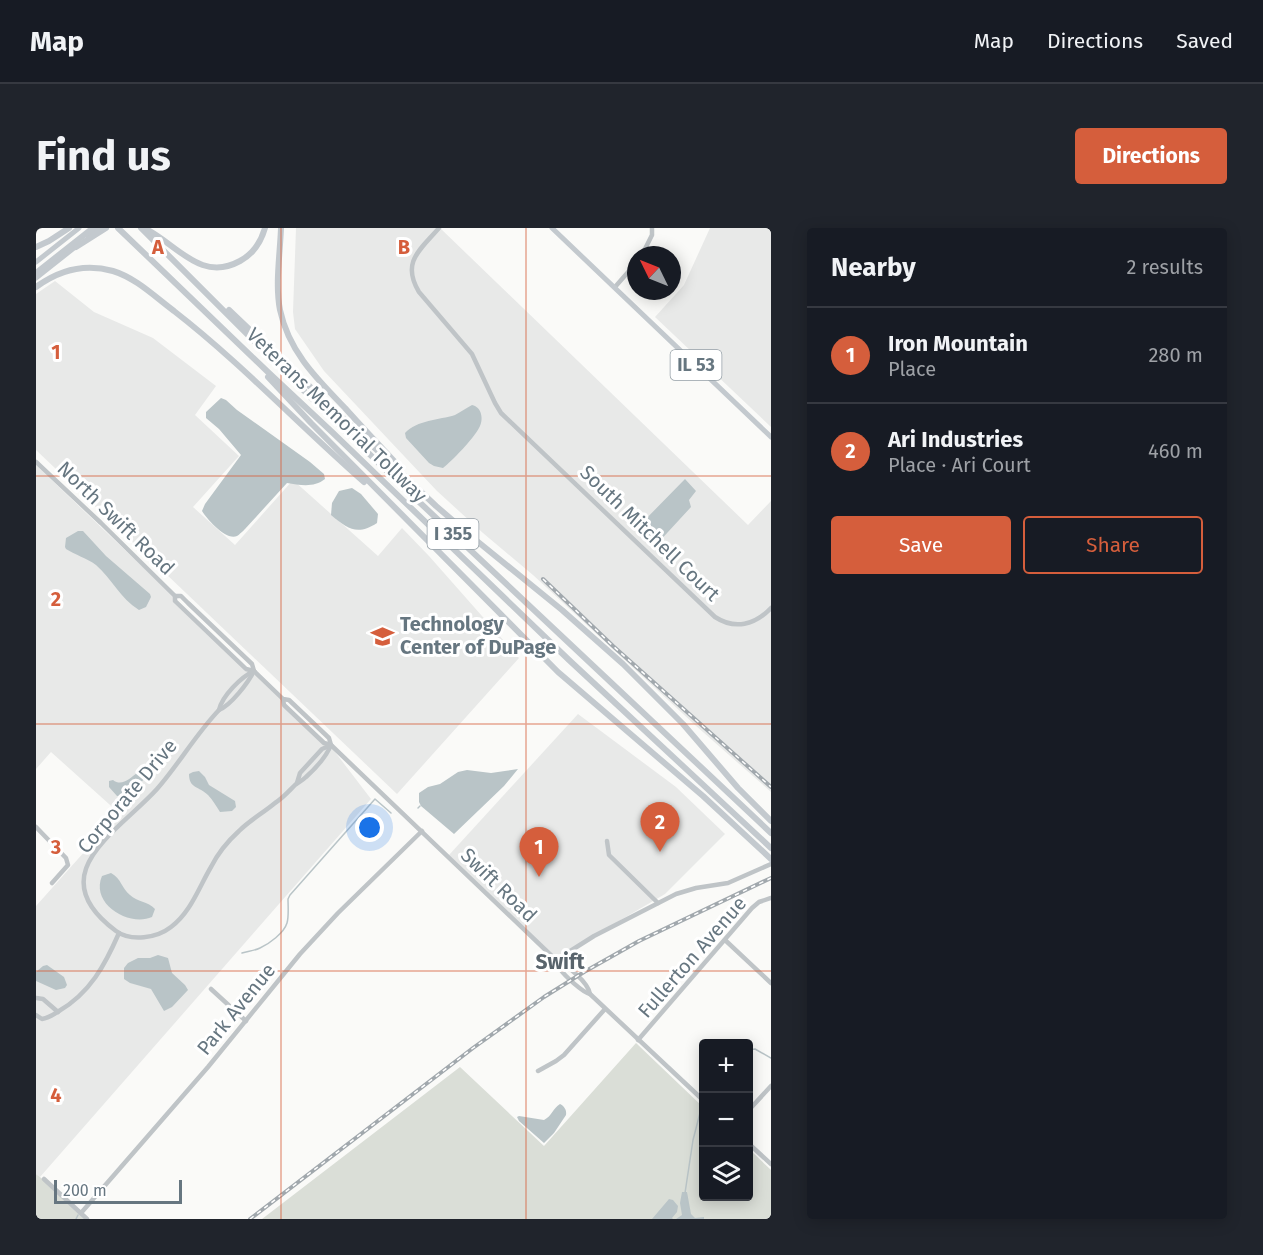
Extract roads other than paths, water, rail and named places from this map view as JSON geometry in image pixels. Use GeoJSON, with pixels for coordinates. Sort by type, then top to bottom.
{"type":"FeatureCollection","features":[{"type":"Feature","properties":{"kind":"highway"},"geometry":{"type":"LineString","coordinates":[[36,247],[69,228]]}},
{"type":"Feature","properties":{"kind":"highway"},"geometry":{"type":"LineString","coordinates":[[36,273],[93,228]]}},
{"type":"Feature","properties":{"kind":"highway"},"geometry":{"type":"LineString","coordinates":[[76,247],[106,228]]}},
{"type":"Feature","properties":{"kind":"highway","name":"Veterans Memorial Tollway"},"geometry":{"type":"LineString","coordinates":[[118,228],[569,660],[769,846]]}},
{"type":"Feature","properties":{"kind":"highway"},"geometry":{"type":"LineString","coordinates":[[143,228],[154,233],[190,260],[215,267],[231,265],[249,255],[260,242],[265,228]]}},
{"type":"Feature","properties":{"kind":"highway","name":"Veterans Memorial Tollway"},"geometry":{"type":"LineString","coordinates":[[143,228],[300,387],[416,499],[771,832]]}},
{"type":"Feature","properties":{"kind":"highway"},"geometry":{"type":"LineString","coordinates":[[281,228],[278,282],[280,309],[288,336],[298,355],[320,382],[436,506]]}},
{"type":"Feature","properties":{"kind":"highway"},"geometry":{"type":"LineString","coordinates":[[167,252],[436,506],[614,656],[683,724],[738,788],[771,821]]}},
{"type":"Feature","properties":{"kind":"highway"},"geometry":{"type":"LineString","coordinates":[[36,287],[62,272],[82,268],[102,269],[129,278],[225,352],[402,515]]}},
{"type":"Feature","properties":{"kind":"highway"},"geometry":{"type":"LineString","coordinates":[[218,324],[311,423],[558,672],[703,796],[771,859]]}},
{"type":"Feature","properties":{"kind":"main road"},"geometry":{"type":"LineString","coordinates":[[36,262],[79,228]]}},
{"type":"Feature","properties":{"kind":"main road"},"geometry":{"type":"LineString","coordinates":[[36,278],[99,228]]}},
{"type":"Feature","properties":{"kind":"main road","name":"IL 53"},"geometry":{"type":"LineString","coordinates":[[552,228],[771,437]]}},
{"type":"Feature","properties":{"kind":"street","name":"South Mitchell Court"},"geometry":{"type":"LineString","coordinates":[[439,228],[413,260],[415,285],[471,354],[498,408],[715,617],[740,625],[757,620],[771,608]]}},
{"type":"Feature","properties":{"kind":"street"},"geometry":{"type":"LineString","coordinates":[[647,246],[652,228]]}},
{"type":"Feature","properties":{"kind":"street"},"geometry":{"type":"LineString","coordinates":[[615,287],[627,274]]}},
{"type":"Feature","properties":{"kind":"street","name":"North Swift Road"},"geometry":{"type":"LineString","coordinates":[[36,462],[175,596],[181,596],[252,664],[254,671],[283,699],[284,705],[324,743],[331,745]]}},
{"type":"Feature","properties":{"kind":"street","name":"Corporate Drive"},"geometry":{"type":"LineString","coordinates":[[119,933],[98,916],[87,900],[84,878],[88,861],[106,838],[157,789],[219,710],[220,702],[245,675],[254,671]]}},
{"type":"Feature","properties":{"kind":"street"},"geometry":{"type":"LineString","coordinates":[[36,1015],[42,1019],[48,1018],[78,998],[96,978],[119,933],[136,937],[153,936],[164,933],[174,925],[192,903],[215,860],[232,838],[305,778],[327,753],[331,745]]}},
{"type":"Feature","properties":{"kind":"street","name":"Swift Road"},"geometry":{"type":"LineString","coordinates":[[331,745],[556,960],[560,969],[584,992],[590,994],[699,1096]]}},
{"type":"Feature","properties":{"kind":"street"},"geometry":{"type":"LineString","coordinates":[[36,827],[66,858],[68,865],[52,883]]}},
{"type":"Feature","properties":{"kind":"street","name":"Park Avenue"},"geometry":{"type":"LineString","coordinates":[[81,1213],[208,1067],[288,969],[338,913],[422,831]]}},
{"type":"Feature","properties":{"kind":"street"},"geometry":{"type":"LineString","coordinates":[[607,842],[609,855],[658,903]]}},
{"type":"Feature","properties":{"kind":"street"},"geometry":{"type":"LineString","coordinates":[[556,960],[594,936],[687,890],[735,880],[771,864]]}},
{"type":"Feature","properties":{"kind":"street","name":"Fullerton Avenue"},"geometry":{"type":"LineString","coordinates":[[638,1040],[759,902],[771,898]]}},
{"type":"Feature","properties":{"kind":"street"},"geometry":{"type":"LineString","coordinates":[[725,940],[771,983]]}},
{"type":"Feature","properties":{"kind":"street"},"geometry":{"type":"LineString","coordinates":[[211,989],[246,1021]]}},
{"type":"Feature","properties":{"kind":"street"},"geometry":{"type":"LineString","coordinates":[[36,998],[43,999],[58,1012]]}},
{"type":"Feature","properties":{"kind":"street"},"geometry":{"type":"LineString","coordinates":[[538,1071],[564,1055],[605,1009]]}},
{"type":"Feature","properties":{"kind":"street"},"geometry":{"type":"LineString","coordinates":[[753,1106],[771,1086]]}},
{"type":"Feature","properties":{"kind":"street"},"geometry":{"type":"LineString","coordinates":[[752,1147],[771,1164]]}},
{"type":"Feature","properties":{"kind":"street"},"geometry":{"type":"LineString","coordinates":[[44,1179],[87,1219]]}},
{"type":"Feature","properties":{"kind":"waterway"},"geometry":{"type":"LineString","coordinates":[[242,953],[264,946],[283,931],[288,920],[290,895],[375,799],[391,813]]}},
{"type":"Feature","properties":{"kind":"waterway"},"geometry":{"type":"LineString","coordinates":[[753,1049],[771,1058]]}},
{"type":"Feature","properties":{"kind":"waterway"},"geometry":{"type":"LineString","coordinates":[[685,1193],[699,1117]]}},
{"type":"Feature","properties":{"kind":"waterway"},"geometry":{"type":"LineString","coordinates":[[76,1219],[78,1215]]}},
{"type":"Feature","properties":{"kind":"railway"},"geometry":{"type":"LineString","coordinates":[[543,579],[613,646],[771,787]]}},
{"type":"Feature","properties":{"kind":"railway"},"geometry":{"type":"LineString","coordinates":[[250,1219],[473,1048],[544,997],[639,941],[771,878]]}},
{"type":"Feature","properties":{"kind":"place","name":"Technology Center of DuPage"},"geometry":{"type":"Point","coordinates":[382,636]}},
{"type":"Feature","properties":{"kind":"place","name":"Ari Industries"},"geometry":{"type":"Point","coordinates":[660,852]}},
{"type":"Feature","properties":{"kind":"place","name":"Iron Mountain"},"geometry":{"type":"Point","coordinates":[539,877]}},
{"type":"Feature","properties":{"kind":"district","name":"Swift"},"geometry":{"type":"Point","coordinates":[560,962]}}]}
